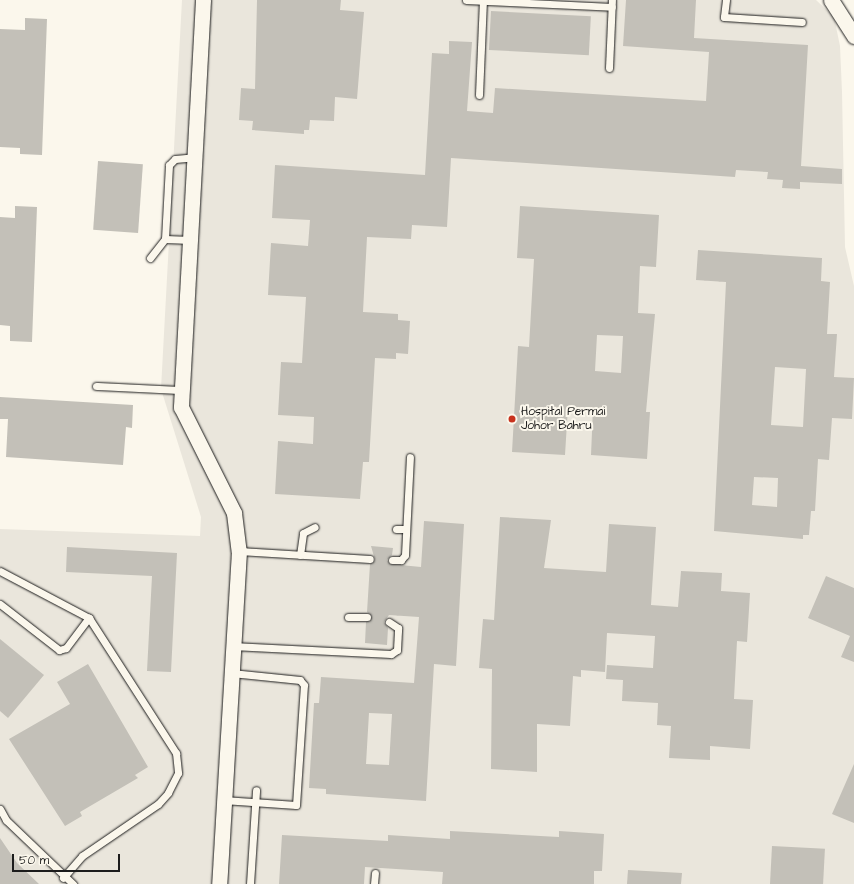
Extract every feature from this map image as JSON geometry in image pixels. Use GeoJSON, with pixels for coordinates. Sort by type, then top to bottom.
{"type":"FeatureCollection","features":[{"type":"Feature","properties":{"kind":"street"},"geometry":{"type":"LineString","coordinates":[[203,0],[197,157],[181,407],[191,432],[234,513],[239,551],[232,646],[219,884]]}},
{"type":"Feature","properties":{"kind":"street"},"geometry":{"type":"LineString","coordinates":[[830,0],[854,36]]}},
{"type":"Feature","properties":{"kind":"lane"},"geometry":{"type":"LineString","coordinates":[[466,0],[612,4],[609,68]]}},
{"type":"Feature","properties":{"kind":"lane"},"geometry":{"type":"LineString","coordinates":[[479,95],[483,0]]}},
{"type":"Feature","properties":{"kind":"lane"},"geometry":{"type":"LineString","coordinates":[[726,0],[724,17],[802,22]]}},
{"type":"Feature","properties":{"kind":"lane"},"geometry":{"type":"LineString","coordinates":[[150,258],[165,239],[170,165],[175,159],[197,157]]}},
{"type":"Feature","properties":{"kind":"lane"},"geometry":{"type":"LineString","coordinates":[[165,239],[191,240]]}},
{"type":"Feature","properties":{"kind":"lane"},"geometry":{"type":"LineString","coordinates":[[96,386],[181,390]]}},
{"type":"Feature","properties":{"kind":"lane"},"geometry":{"type":"LineString","coordinates":[[392,560],[401,560],[405,555],[410,457]]}},
{"type":"Feature","properties":{"kind":"lane"},"geometry":{"type":"LineString","coordinates":[[300,555],[303,533],[315,526]]}},
{"type":"Feature","properties":{"kind":"lane"},"geometry":{"type":"LineString","coordinates":[[396,529],[406,530]]}},
{"type":"Feature","properties":{"kind":"lane"},"geometry":{"type":"LineString","coordinates":[[239,551],[370,559]]}},
{"type":"Feature","properties":{"kind":"lane"},"geometry":{"type":"LineString","coordinates":[[0,571],[89,618],[159,722],[176,753],[178,773],[158,804],[82,856],[63,878]]}},
{"type":"Feature","properties":{"kind":"lane"},"geometry":{"type":"LineString","coordinates":[[1,607],[59,650],[66,648],[89,618]]}},
{"type":"Feature","properties":{"kind":"lane"},"geometry":{"type":"LineString","coordinates":[[348,616],[367,618]]}},
{"type":"Feature","properties":{"kind":"lane"},"geometry":{"type":"LineString","coordinates":[[232,646],[391,654],[397,650],[398,628],[389,622]]}},
{"type":"Feature","properties":{"kind":"lane"},"geometry":{"type":"LineString","coordinates":[[223,800],[296,806],[304,685],[300,680],[231,672]]}},
{"type":"Feature","properties":{"kind":"lane"},"geometry":{"type":"LineString","coordinates":[[262,685],[263,676]]}},
{"type":"Feature","properties":{"kind":"lane"},"geometry":{"type":"LineString","coordinates":[[250,884],[256,790]]}},
{"type":"Feature","properties":{"kind":"lane"},"geometry":{"type":"LineString","coordinates":[[0,809],[6,820],[63,878],[73,884]]}},
{"type":"Feature","properties":{"kind":"lane"},"geometry":{"type":"LineString","coordinates":[[374,884],[376,873]]}},
{"type":"Feature","properties":{"kind":"shaded area","name":"Hospital Permai Johor Bahru"},"geometry":{"type":"Polygon","coordinates":[[[182,0],[816,0],[834,17],[840,46],[845,247],[854,286],[854,884],[0,884],[0,529],[200,536],[201,517],[161,389],[182,0]]]}},
{"type":"Feature","properties":{"kind":"building"},"geometry":{"type":"Polygon","coordinates":[[[257,0],[341,0],[340,10],[364,12],[357,99],[335,97],[334,121],[310,120],[309,130],[304,130],[304,134],[252,130],[253,121],[239,120],[241,88],[255,89],[257,0]]]}},
{"type":"Feature","properties":{"kind":"building"},"geometry":{"type":"Polygon","coordinates":[[[626,0],[696,0],[694,38],[808,45],[801,166],[842,169],[842,184],[800,182],[800,189],[782,188],[783,180],[767,179],[768,172],[736,170],[735,177],[451,158],[447,227],[412,225],[411,239],[367,237],[363,312],[398,314],[398,320],[410,321],[408,354],[396,353],[396,359],[375,358],[369,462],[363,462],[360,499],[275,494],[278,441],[313,444],[314,417],[278,415],[281,362],[302,363],[306,297],[268,295],[271,243],[308,246],[310,220],[272,218],[275,165],[425,175],[432,53],[449,54],[449,41],[472,42],[467,111],[493,113],[495,88],[706,101],[709,52],[623,46],[626,0]]]}},
{"type":"Feature","properties":{"kind":"building"},"geometry":{"type":"Polygon","coordinates":[[[491,11],[591,16],[589,55],[489,50],[491,11]]]}},
{"type":"Feature","properties":{"kind":"building"},"geometry":{"type":"Polygon","coordinates":[[[25,18],[47,19],[42,155],[20,154],[20,148],[0,147],[0,29],[25,30],[25,18]]]}},
{"type":"Feature","properties":{"kind":"building"},"geometry":{"type":"Polygon","coordinates":[[[98,161],[143,164],[138,233],[93,230],[98,161]]]}},
{"type":"Feature","properties":{"kind":"building"},"geometry":{"type":"Polygon","coordinates":[[[15,206],[37,207],[32,342],[10,341],[10,326],[0,325],[0,217],[15,218],[15,206]]]}},
{"type":"Feature","properties":{"kind":"building"},"geometry":{"type":"Polygon","coordinates":[[[520,206],[659,215],[656,267],[640,266],[638,313],[655,314],[646,412],[650,412],[647,459],[591,455],[593,408],[568,407],[565,455],[512,452],[518,346],[529,347],[534,259],[517,258],[520,206]],[[597,335],[595,371],[621,373],[623,336],[597,335]]]}},
{"type":"Feature","properties":{"kind":"building"},"geometry":{"type":"Polygon","coordinates":[[[698,250],[822,258],[821,281],[830,282],[827,334],[837,334],[834,377],[854,378],[852,419],[832,418],[829,460],[818,459],[815,511],[811,511],[809,535],[803,535],[803,539],[714,531],[726,282],[696,280],[698,250]],[[775,367],[771,425],[803,427],[806,369],[775,367]],[[754,477],[752,505],[777,507],[778,478],[754,477]]]}},
{"type":"Feature","properties":{"kind":"building"},"geometry":{"type":"Polygon","coordinates":[[[0,397],[133,405],[132,428],[126,427],[123,465],[6,457],[8,419],[0,419],[0,397]]]}},
{"type":"Feature","properties":{"kind":"building"},"geometry":{"type":"Polygon","coordinates":[[[500,517],[551,520],[544,568],[606,572],[609,524],[656,527],[651,605],[678,607],[681,571],[722,573],[721,591],[750,593],[747,642],[737,641],[734,699],[753,700],[750,749],[710,746],[710,760],[669,758],[671,726],[657,725],[658,703],[622,701],[623,680],[606,679],[607,665],[653,668],[655,636],[607,633],[605,672],[581,670],[581,677],[573,676],[570,726],[537,724],[537,772],[491,769],[492,669],[479,668],[483,619],[494,620],[500,517]]]}},
{"type":"Feature","properties":{"kind":"building"},"geometry":{"type":"Polygon","coordinates":[[[424,521],[464,524],[456,666],[434,664],[426,801],[326,794],[326,789],[309,788],[314,703],[319,703],[321,677],[414,683],[419,617],[389,615],[384,622],[388,628],[387,645],[365,643],[366,622],[372,617],[367,612],[370,564],[375,560],[371,546],[393,548],[392,555],[387,560],[390,564],[421,567],[424,521]],[[369,713],[366,764],[389,765],[392,714],[369,713]]]}},
{"type":"Feature","properties":{"kind":"building"},"geometry":{"type":"Polygon","coordinates":[[[67,547],[177,553],[171,672],[147,671],[152,576],[66,572],[67,547]]]}},
{"type":"Feature","properties":{"kind":"building"},"geometry":{"type":"Polygon","coordinates":[[[826,576],[854,588],[854,662],[841,657],[850,636],[808,618],[826,576]]]}},
{"type":"Feature","properties":{"kind":"building"},"geometry":{"type":"Polygon","coordinates":[[[0,639],[44,675],[8,718],[0,711],[0,639]]]}},
{"type":"Feature","properties":{"kind":"building"},"geometry":{"type":"Polygon","coordinates":[[[88,664],[148,767],[135,775],[138,778],[80,812],[82,816],[65,826],[9,739],[70,704],[57,682],[88,664]]]}},
{"type":"Feature","properties":{"kind":"building"},"geometry":{"type":"Polygon","coordinates":[[[854,764],[854,823],[832,814],[854,764]]]}},
{"type":"Feature","properties":{"kind":"building"},"geometry":{"type":"Polygon","coordinates":[[[450,831],[559,837],[559,831],[604,834],[602,871],[594,871],[594,884],[442,884],[443,872],[365,867],[364,884],[279,884],[282,835],[388,841],[388,835],[450,839],[450,831]]]}},
{"type":"Feature","properties":{"kind":"building"},"geometry":{"type":"Polygon","coordinates":[[[0,838],[17,863],[39,884],[0,884],[0,838]]]}},
{"type":"Feature","properties":{"kind":"building"},"geometry":{"type":"Polygon","coordinates":[[[772,846],[825,849],[823,884],[770,884],[772,846]]]}},
{"type":"Feature","properties":{"kind":"building"},"geometry":{"type":"Polygon","coordinates":[[[628,870],[682,873],[681,884],[627,884],[628,870]]]}},
{"type":"Feature","properties":{"kind":"place","name":"Hospital Permai Johor Bahru"},"geometry":{"type":"Point","coordinates":[512,419]}}]}
